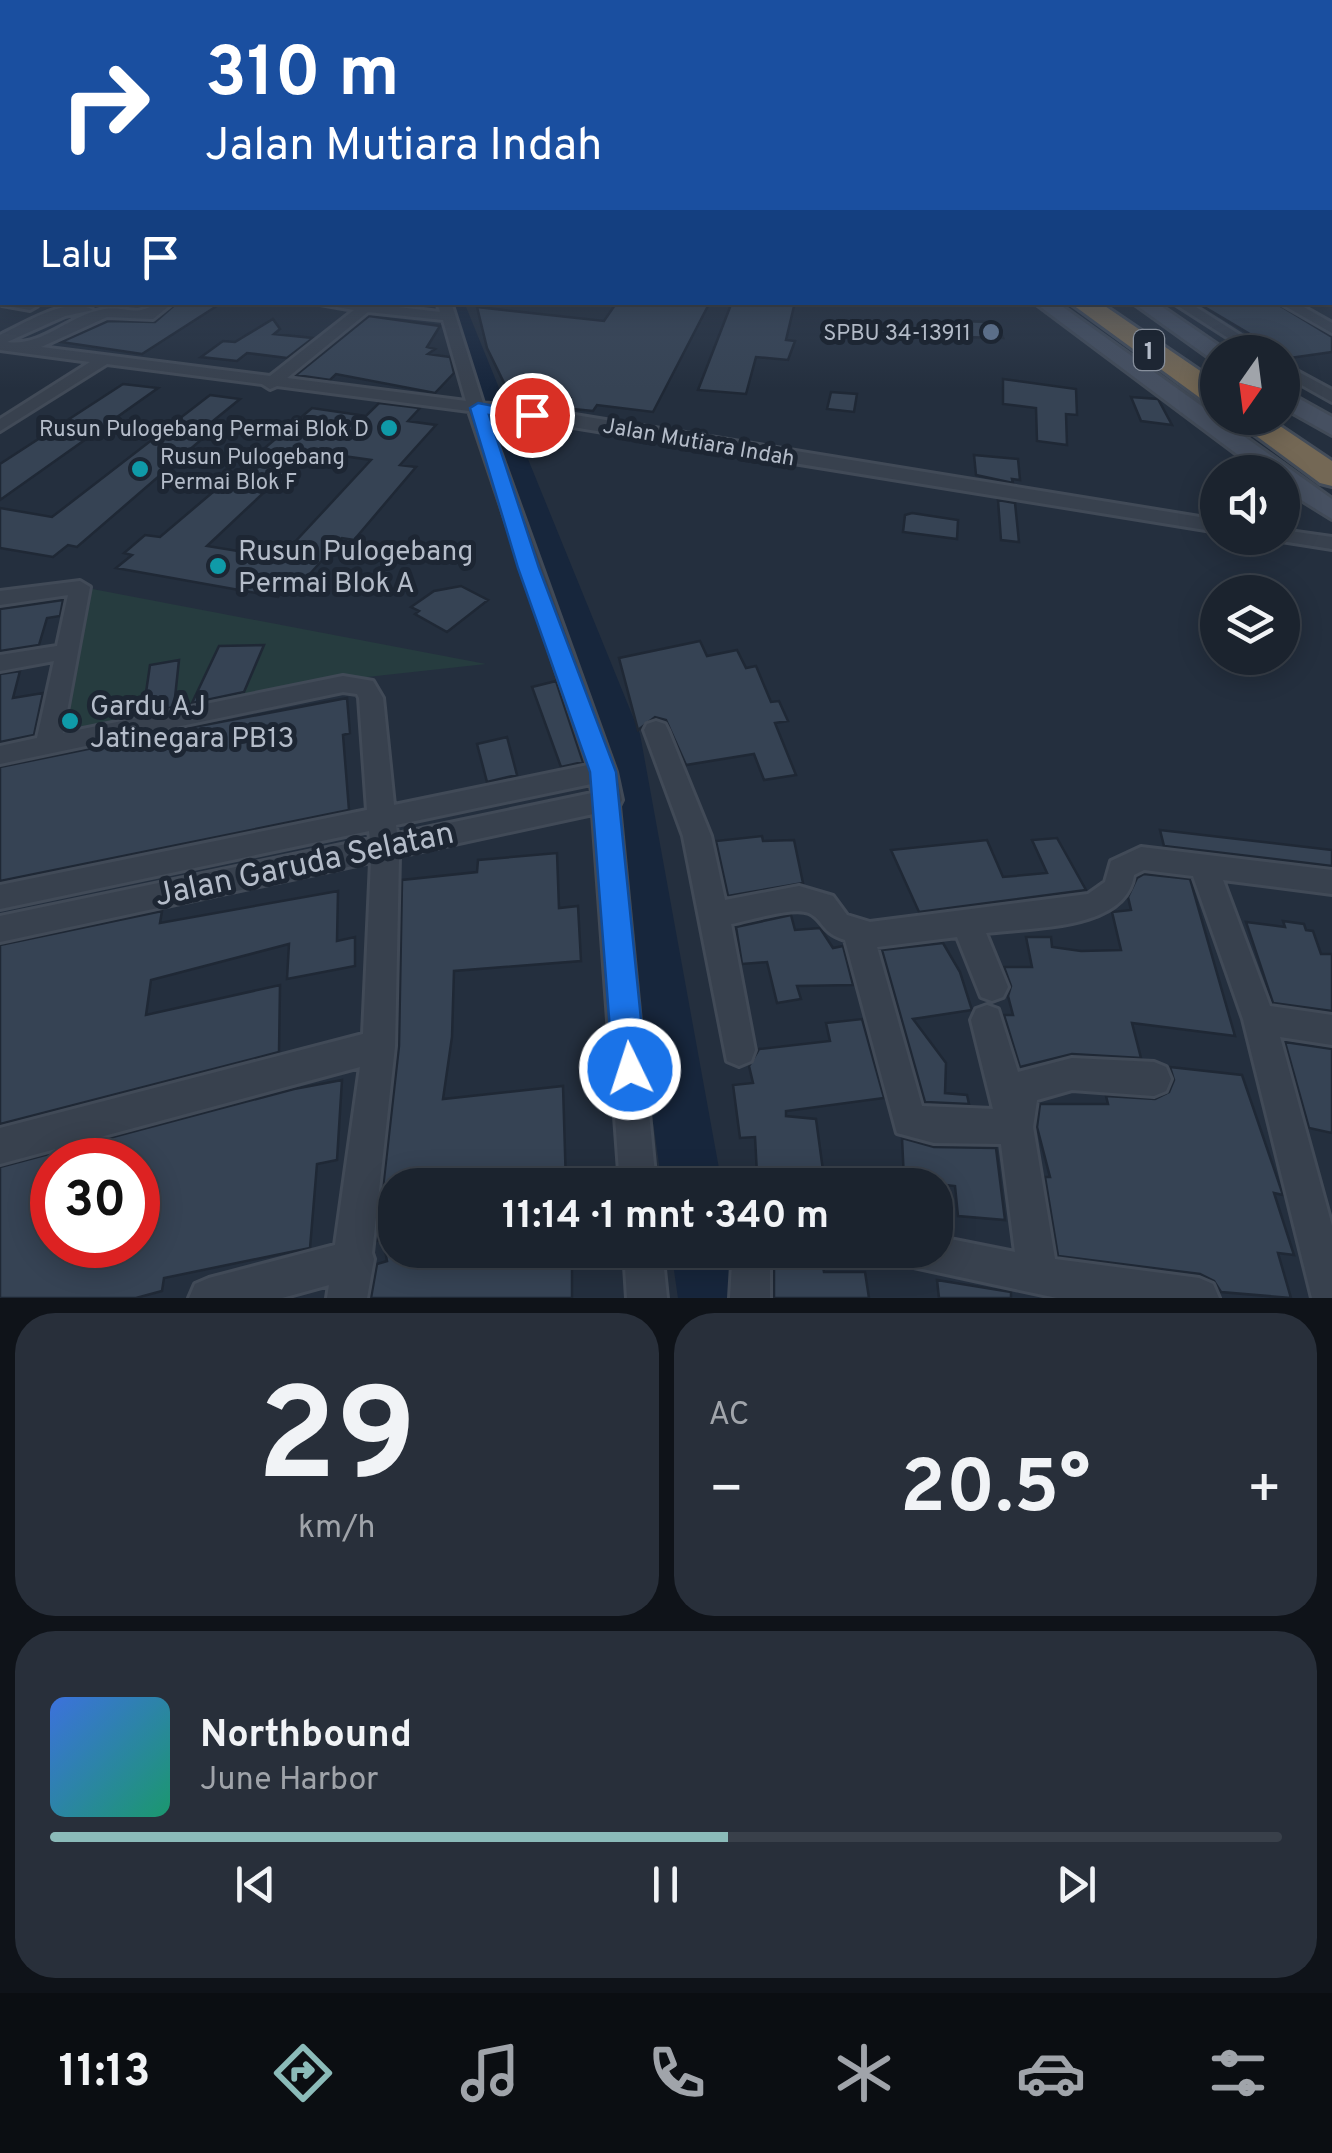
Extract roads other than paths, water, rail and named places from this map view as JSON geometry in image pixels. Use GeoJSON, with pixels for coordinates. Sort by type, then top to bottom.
{"type":"FeatureCollection","features":[{"type":"Feature","properties":{"kind":"highway","name":"1"},"geometry":{"type":"LineString","coordinates":[[1085,305],[1200,385]]}},
{"type":"Feature","properties":{"kind":"highway","name":"1"},"geometry":{"type":"LineString","coordinates":[[1118,305],[1200,360]]}},
{"type":"Feature","properties":{"kind":"highway"},"geometry":{"type":"LineString","coordinates":[[1300,427],[1332,448]]}},
{"type":"Feature","properties":{"kind":"highway"},"geometry":{"type":"LineString","coordinates":[[1273,435],[1332,476]]}},
{"type":"Feature","properties":{"kind":"street"},"geometry":{"type":"LineString","coordinates":[[23,305],[30,306]]}},
{"type":"Feature","properties":{"kind":"street"},"geometry":{"type":"LineString","coordinates":[[0,361],[105,313],[144,316],[163,305]]}},
{"type":"Feature","properties":{"kind":"street"},"geometry":{"type":"LineString","coordinates":[[340,305],[447,310],[482,409],[528,568],[606,786],[637,1168]]}},
{"type":"Feature","properties":{"kind":"street"},"geometry":{"type":"LineString","coordinates":[[1047,305],[1254,455]]}},
{"type":"Feature","properties":{"kind":"street"},"geometry":{"type":"LineString","coordinates":[[1146,305],[1200,341]]}},
{"type":"Feature","properties":{"kind":"street"},"geometry":{"type":"LineString","coordinates":[[1183,305],[1232,335]]}},
{"type":"Feature","properties":{"kind":"street"},"geometry":{"type":"LineString","coordinates":[[1289,305],[1332,329]]}},
{"type":"Feature","properties":{"kind":"street"},"geometry":{"type":"LineString","coordinates":[[270,384],[366,308]]}},
{"type":"Feature","properties":{"kind":"street"},"geometry":{"type":"LineString","coordinates":[[0,343],[62,312],[86,310]]}},
{"type":"Feature","properties":{"kind":"street","name":"Jalan Mutiara Indah"},"geometry":{"type":"LineString","coordinates":[[0,343],[21,350],[270,384],[532,415],[1200,523]]}},
{"type":"Feature","properties":{"kind":"street"},"geometry":{"type":"LineString","coordinates":[[0,426],[102,361]]}},
{"type":"Feature","properties":{"kind":"street"},"geometry":{"type":"LineString","coordinates":[[1300,377],[1332,397]]}},
{"type":"Feature","properties":{"kind":"street"},"geometry":{"type":"LineString","coordinates":[[1300,408],[1332,428]]}},
{"type":"Feature","properties":{"kind":"street"},"geometry":{"type":"LineString","coordinates":[[1300,488],[1332,511]]}},
{"type":"Feature","properties":{"kind":"street"},"geometry":{"type":"LineString","coordinates":[[1300,539],[1332,543]]}},
{"type":"Feature","properties":{"kind":"street"},"geometry":{"type":"LineString","coordinates":[[0,598],[80,587],[48,745]]}},
{"type":"Feature","properties":{"kind":"street"},"geometry":{"type":"LineString","coordinates":[[0,664],[64,652]]}},
{"type":"Feature","properties":{"kind":"street"},"geometry":{"type":"LineString","coordinates":[[0,755],[343,684],[358,684],[371,698],[383,831],[379,1046],[348,1298]]}},
{"type":"Feature","properties":{"kind":"street"},"geometry":{"type":"LineString","coordinates":[[656,730],[697,836],[739,1050]]}},
{"type":"Feature","properties":{"kind":"street","name":"Jalan Garuda Selatan"},"geometry":{"type":"LineString","coordinates":[[0,897],[383,831],[606,786]]}},
{"type":"Feature","properties":{"kind":"street","name":"Jalan Garuda Selatan"},"geometry":{"type":"LineString","coordinates":[[0,929],[383,831]]}},
{"type":"Feature","properties":{"kind":"street"},"geometry":{"type":"LineString","coordinates":[[714,914],[799,898],[823,904],[837,925],[858,932],[885,933],[1095,906],[1118,888],[1121,869],[1127,862],[1141,858],[1332,882]]}},
{"type":"Feature","properties":{"kind":"street"},"geometry":{"type":"LineString","coordinates":[[1204,865],[1259,1019],[1332,1298]]}},
{"type":"Feature","properties":{"kind":"street"},"geometry":{"type":"LineString","coordinates":[[966,920],[1016,1127],[1038,1276]]}},
{"type":"Feature","properties":{"kind":"street"},"geometry":{"type":"LineString","coordinates":[[858,932],[909,1121],[934,1126],[1016,1127]]}},
{"type":"Feature","properties":{"kind":"street"},"geometry":{"type":"LineString","coordinates":[[1259,1019],[1332,1030]]}},
{"type":"Feature","properties":{"kind":"street"},"geometry":{"type":"LineString","coordinates":[[0,1146],[379,1046]]}},
{"type":"Feature","properties":{"kind":"street"},"geometry":{"type":"LineString","coordinates":[[1016,1127],[1022,1086],[1072,1074],[1154,1079]]}},
{"type":"Feature","properties":{"kind":"street"},"geometry":{"type":"LineString","coordinates":[[209,1298],[355,1259]]}},
{"type":"Feature","properties":{"kind":"street"},"geometry":{"type":"LineString","coordinates":[[953,1259],[1038,1276],[1199,1298]]}},
{"type":"Feature","properties":{"kind":"street"},"geometry":{"type":"LineString","coordinates":[[644,1268],[647,1298]]}},
{"type":"Feature","properties":{"kind":"street"},"geometry":{"type":"LineString","coordinates":[[750,1298],[751,1268]]}},
{"type":"Feature","properties":{"kind":"waterway"},"geometry":{"type":"LineString","coordinates":[[454,305],[619,734],[689,1168]]}},
{"type":"Feature","properties":{"kind":"waterway"},"geometry":{"type":"LineString","coordinates":[[706,1268],[711,1298]]}},
{"type":"Feature","properties":{"kind":"place","name":"SPBU 34-13911"},"geometry":{"type":"Point","coordinates":[991,332]}},
{"type":"Feature","properties":{"kind":"place","name":"Rusun Pulogebang Permai Blok D"},"geometry":{"type":"Point","coordinates":[389,428]}},
{"type":"Feature","properties":{"kind":"place","name":"Rusun Pulogebang Permai Blok F"},"geometry":{"type":"Point","coordinates":[140,469]}},
{"type":"Feature","properties":{"kind":"place","name":"Rusun Pulogebang Permai Blok A"},"geometry":{"type":"Point","coordinates":[218,566]}},
{"type":"Feature","properties":{"kind":"place","name":"Gardu AJ Jatinegara PB13"},"geometry":{"type":"Point","coordinates":[70,721]}}]}
